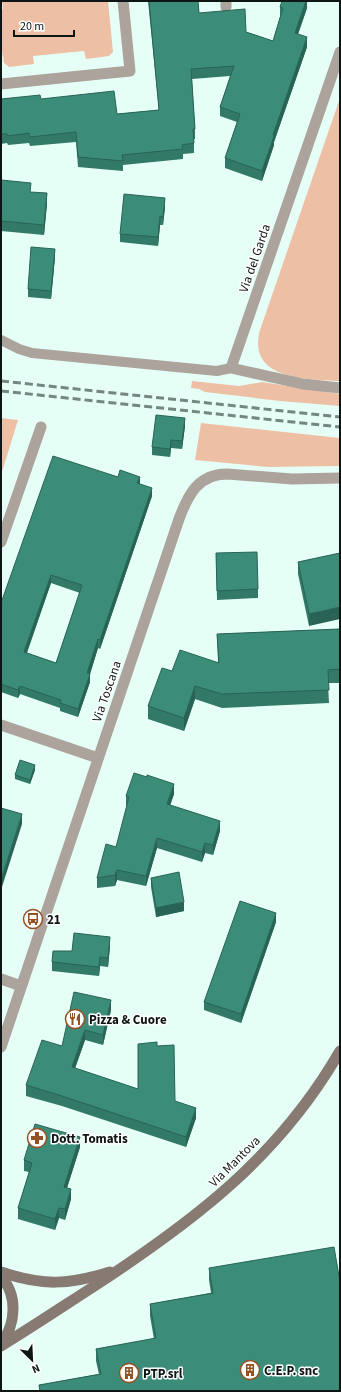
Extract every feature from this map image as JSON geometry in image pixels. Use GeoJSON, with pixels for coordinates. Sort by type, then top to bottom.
{"type":"FeatureCollection","features":[{"type":"Feature","properties":{"kind":"main road","name":"Via Mantova"},"geometry":{"type":"LineString","coordinates":[[1,1346],[124,1267],[191,1219],[220,1195],[250,1168],[295,1117],[340,1051]]}},
{"type":"Feature","properties":{"kind":"main road","name":"Via Mantova"},"geometry":{"type":"LineString","coordinates":[[1,1272],[22,1279],[40,1282],[57,1282],[74,1281],[124,1267]]}},
{"type":"Feature","properties":{"kind":"main road"},"geometry":{"type":"LineString","coordinates":[[1,1277],[11,1294],[14,1309],[12,1324],[6,1338],[1,1343]]}},
{"type":"Feature","properties":{"kind":"street"},"geometry":{"type":"LineString","coordinates":[[1,84],[130,71],[123,1]]}},
{"type":"Feature","properties":{"kind":"street","name":"Via del Garda"},"geometry":{"type":"LineString","coordinates":[[231,368],[340,52]]}},
{"type":"Feature","properties":{"kind":"street"},"geometry":{"type":"LineString","coordinates":[[231,368],[303,384],[340,388]]}},
{"type":"Feature","properties":{"kind":"street"},"geometry":{"type":"LineString","coordinates":[[1,542],[40,427]]}},
{"type":"Feature","properties":{"kind":"street","name":"Via Toscana"},"geometry":{"type":"LineString","coordinates":[[1,1047],[179,519],[188,499],[197,486],[207,477],[221,474],[292,478],[340,478]]}},
{"type":"Feature","properties":{"kind":"street"},"geometry":{"type":"LineString","coordinates":[[1,725],[98,758]]}},
{"type":"Feature","properties":{"kind":"street"},"geometry":{"type":"LineString","coordinates":[[1,979],[21,986]]}},
{"type":"Feature","properties":{"kind":"lane"},"geometry":{"type":"LineString","coordinates":[[1,340],[19,349],[32,353],[216,371],[231,368]]}},
{"type":"Feature","properties":{"kind":"shaded area"},"geometry":{"type":"Polygon","coordinates":[[[2,1],[108,1],[113,52],[109,56],[86,59],[84,51],[33,56],[34,64],[9,67],[4,63],[1,45],[2,1]]]}},
{"type":"Feature","properties":{"kind":"shaded area"},"geometry":{"type":"Polygon","coordinates":[[[340,98],[340,381],[334,381],[293,377],[280,373],[269,367],[262,358],[258,346],[260,330],[340,98]]]}},
{"type":"Feature","properties":{"kind":"shaded area"},"geometry":{"type":"Polygon","coordinates":[[[192,381],[239,386],[262,382],[340,394],[340,406],[280,401],[205,392],[199,389],[191,388],[192,381]]]}},
{"type":"Feature","properties":{"kind":"shaded area"},"geometry":{"type":"Polygon","coordinates":[[[1,418],[18,420],[1,475],[1,418]]]}},
{"type":"Feature","properties":{"kind":"shaded area"},"geometry":{"type":"Polygon","coordinates":[[[201,423],[340,438],[340,466],[268,467],[195,460],[201,423]]]}},
{"type":"Feature","properties":{"kind":"building"},"geometry":{"type":"Polygon","coordinates":[[[149,1],[198,1],[199,13],[245,9],[246,32],[273,41],[283,8],[280,7],[282,1],[306,1],[295,33],[307,37],[262,171],[225,158],[240,114],[220,107],[234,66],[191,69],[195,129],[193,129],[194,143],[182,145],[183,149],[122,155],[123,161],[78,157],[76,132],[30,137],[29,133],[8,136],[7,134],[1,134],[1,99],[40,95],[41,99],[114,91],[117,114],[159,110],[149,1]]]}},
{"type":"Feature","properties":{"kind":"building"},"geometry":{"type":"Polygon","coordinates":[[[1,180],[31,183],[30,192],[47,193],[44,225],[1,221],[1,180]]]}},
{"type":"Feature","properties":{"kind":"building"},"geometry":{"type":"Polygon","coordinates":[[[124,194],[165,198],[163,217],[160,216],[158,237],[120,234],[124,194]]]}},
{"type":"Feature","properties":{"kind":"building"},"geometry":{"type":"Polygon","coordinates":[[[31,247],[55,249],[51,291],[28,289],[31,247]]]}},
{"type":"Feature","properties":{"kind":"building"},"geometry":{"type":"Polygon","coordinates":[[[156,415],[185,418],[182,441],[171,440],[170,449],[152,447],[156,415]]]}},
{"type":"Feature","properties":{"kind":"building"},"geometry":{"type":"Polygon","coordinates":[[[53,456],[118,477],[120,470],[140,477],[137,483],[152,488],[100,640],[98,639],[87,673],[90,674],[78,709],[60,703],[61,700],[20,686],[18,690],[1,684],[1,603],[53,456]],[[51,575],[24,652],[56,663],[82,585],[51,575]]]}},
{"type":"Feature","properties":{"kind":"building"},"geometry":{"type":"Polygon","coordinates":[[[257,552],[258,589],[217,591],[216,553],[257,552]]]}},
{"type":"Feature","properties":{"kind":"building"},"geometry":{"type":"Polygon","coordinates":[[[340,553],[340,607],[309,614],[298,562],[340,553]]]}},
{"type":"Feature","properties":{"kind":"building"},"geometry":{"type":"Polygon","coordinates":[[[340,629],[340,669],[328,670],[329,690],[222,694],[195,686],[184,718],[148,706],[162,668],[172,671],[180,650],[219,663],[217,634],[340,629]]]}},
{"type":"Feature","properties":{"kind":"building"},"geometry":{"type":"Polygon","coordinates":[[[20,760],[35,765],[30,780],[15,775],[20,760]]]}},
{"type":"Feature","properties":{"kind":"building"},"geometry":{"type":"Polygon","coordinates":[[[134,773],[147,777],[147,775],[174,784],[167,804],[220,821],[213,845],[205,843],[202,852],[157,838],[146,876],[117,870],[115,875],[97,878],[106,844],[116,847],[129,797],[126,796],[134,773]]]}},
{"type":"Feature","properties":{"kind":"building"},"geometry":{"type":"Polygon","coordinates":[[[1,808],[22,814],[1,880],[1,808]]]}},
{"type":"Feature","properties":{"kind":"building"},"geometry":{"type":"Polygon","coordinates":[[[179,872],[184,902],[156,908],[151,878],[179,872]]]}},
{"type":"Feature","properties":{"kind":"building"},"geometry":{"type":"Polygon","coordinates":[[[240,901],[276,913],[241,1014],[204,1002],[240,901]]]}},
{"type":"Feature","properties":{"kind":"building"},"geometry":{"type":"Polygon","coordinates":[[[74,933],[110,937],[108,958],[100,957],[99,967],[52,962],[53,951],[72,951],[74,933]]]}},
{"type":"Feature","properties":{"kind":"building"},"geometry":{"type":"Polygon","coordinates":[[[74,992],[111,1000],[103,1035],[85,1030],[72,1067],[138,1089],[138,1044],[157,1042],[157,1046],[174,1045],[175,1101],[196,1108],[186,1137],[26,1085],[42,1040],[62,1046],[74,992]]]}},
{"type":"Feature","properties":{"kind":"building"},"geometry":{"type":"Polygon","coordinates":[[[35,1124],[80,1137],[64,1187],[71,1189],[65,1209],[59,1208],[55,1219],[18,1208],[32,1163],[24,1160],[35,1124]]]}},
{"type":"Feature","properties":{"kind":"building"},"geometry":{"type":"Polygon","coordinates":[[[334,1247],[340,1282],[340,1391],[40,1391],[39,1385],[101,1374],[96,1349],[156,1338],[150,1304],[213,1293],[209,1268],[334,1247]]]}},
{"type":"Feature","properties":{"kind":"railway"},"geometry":{"type":"LineString","coordinates":[[1,381],[340,417]]}},
{"type":"Feature","properties":{"kind":"railway"},"geometry":{"type":"LineString","coordinates":[[1,391],[340,427]]}},
{"type":"Feature","properties":{"kind":"place","name":"21"},"geometry":{"type":"Point","coordinates":[33,919]}},
{"type":"Feature","properties":{"kind":"place","name":"Pizza & Cuore"},"geometry":{"type":"Point","coordinates":[75,1019]}},
{"type":"Feature","properties":{"kind":"place","name":"Dott. Tomatis"},"geometry":{"type":"Point","coordinates":[37,1138]}},
{"type":"Feature","properties":{"kind":"place","name":"C.E.P. snc"},"geometry":{"type":"Point","coordinates":[250,1370]}},
{"type":"Feature","properties":{"kind":"place","name":"PTP.srl"},"geometry":{"type":"Point","coordinates":[129,1373]}}]}
